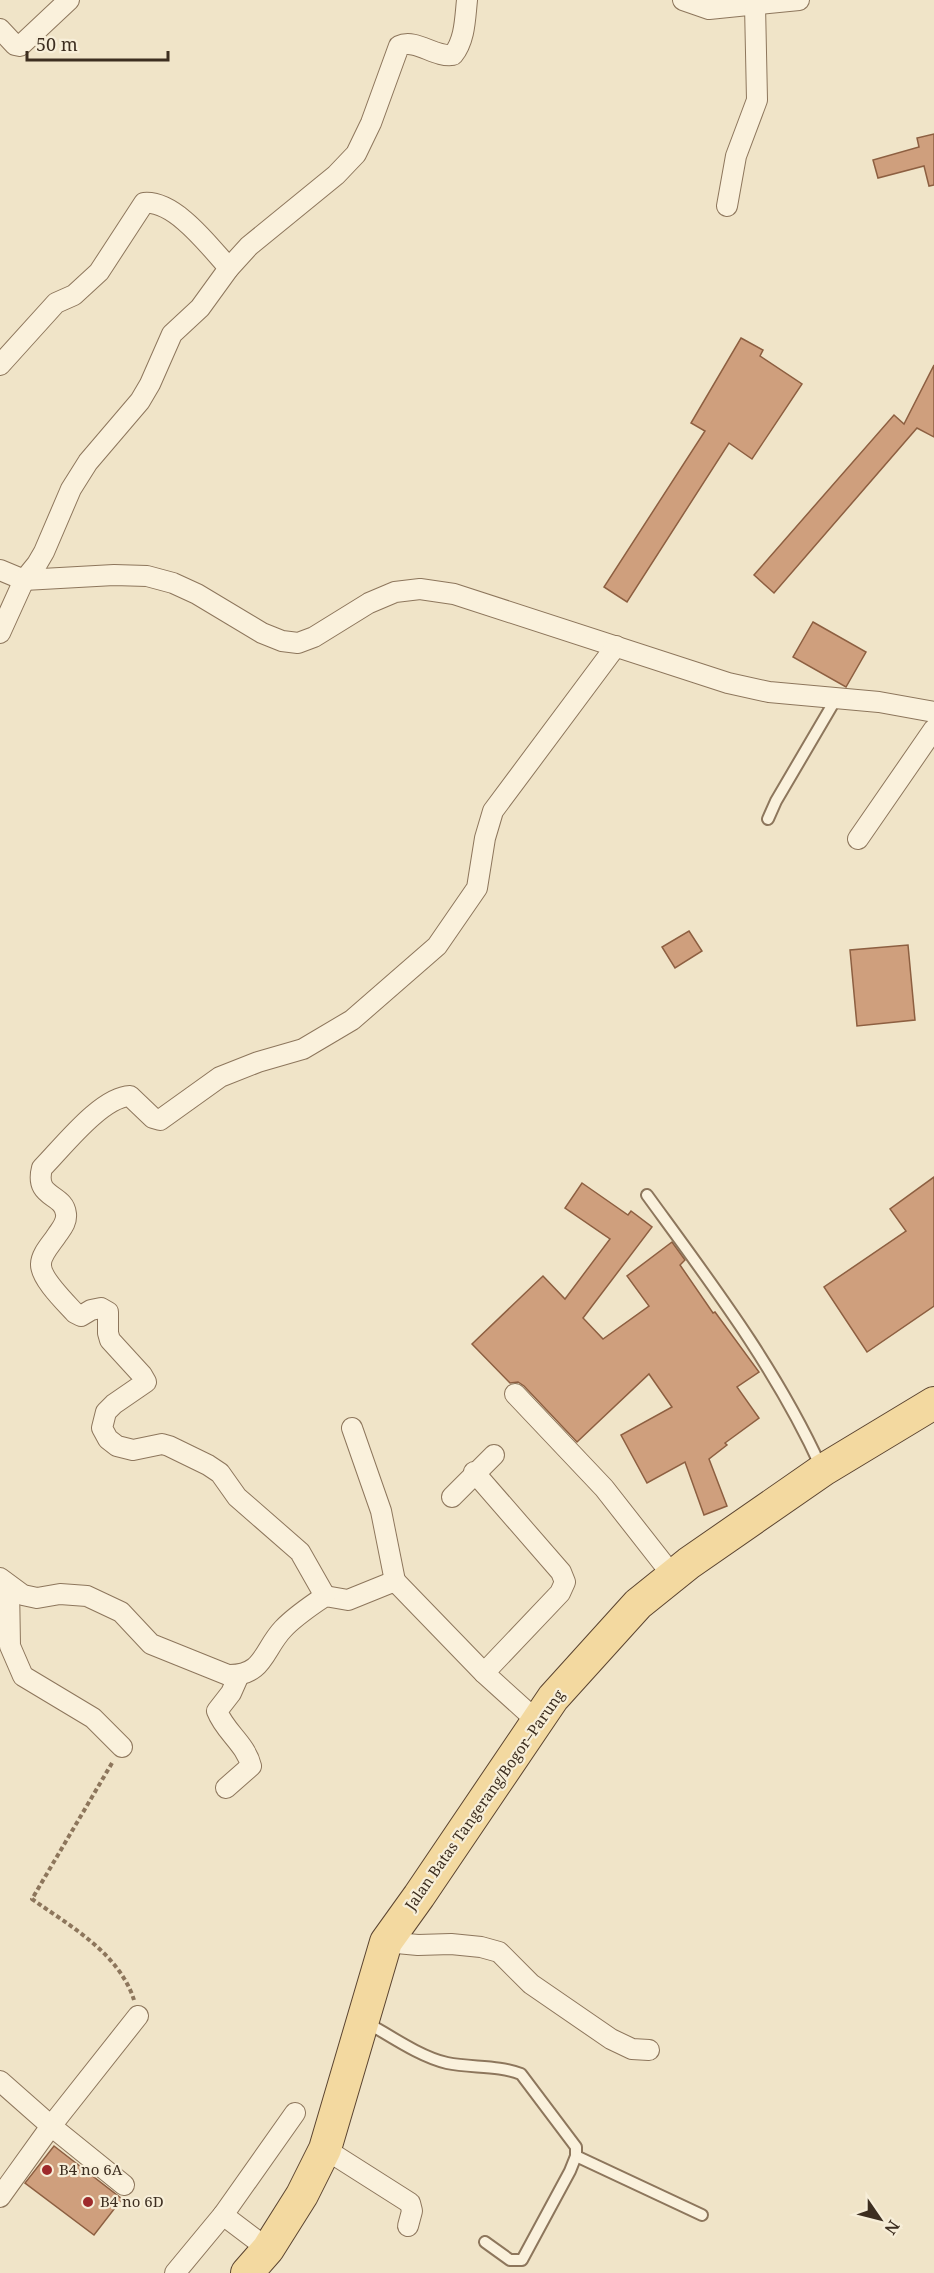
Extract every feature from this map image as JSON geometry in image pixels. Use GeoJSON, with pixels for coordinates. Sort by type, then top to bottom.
{"type":"FeatureCollection","features":[{"type":"Feature","properties":{"kind":"main road","name":"Jalan Batas Tangerang/Bogor–Parung"},"geometry":{"type":"LineString","coordinates":[[247,2273],[268,2249],[302,2195],[325,2149],[386,1942],[553,1698],[638,1604],[673,1576],[823,1470],[934,1403]]}},
{"type":"Feature","properties":{"kind":"street"},"geometry":{"type":"LineString","coordinates":[[0,29],[9,40],[20,46],[69,0]]}},
{"type":"Feature","properties":{"kind":"street"},"geometry":{"type":"LineString","coordinates":[[0,633],[24,580],[44,552],[71,489],[88,462],[140,401],[172,334],[200,308],[229,268],[249,246],[336,175],[356,154],[371,123],[399,46],[410,44],[444,57],[453,55],[459,47],[466,19],[467,0]]}},
{"type":"Feature","properties":{"kind":"street"},"geometry":{"type":"LineString","coordinates":[[683,0],[709,9],[799,0]]}},
{"type":"Feature","properties":{"kind":"street"},"geometry":{"type":"LineString","coordinates":[[727,206],[736,156],[757,100],[755,5]]}},
{"type":"Feature","properties":{"kind":"street"},"geometry":{"type":"LineString","coordinates":[[0,365],[56,303],[74,295],[99,272],[144,203],[153,203],[178,216],[229,268]]}},
{"type":"Feature","properties":{"kind":"street"},"geometry":{"type":"LineString","coordinates":[[0,570],[24,580],[114,575],[147,576],[173,583],[197,594],[262,633],[298,643],[324,631],[369,603],[395,592],[420,589],[454,594],[728,683],[769,692],[879,702],[934,712]]}},
{"type":"Feature","properties":{"kind":"street"},"geometry":{"type":"LineString","coordinates":[[325,1596],[300,1552],[237,1497],[220,1473],[169,1446],[162,1444],[133,1450],[126,1449],[117,1446],[104,1434],[102,1422],[106,1412],[146,1382],[110,1340],[108,1312],[100,1308],[81,1316],[75,1313],[46,1279],[40,1264],[65,1224],[66,1215],[64,1208],[45,1191],[40,1179],[42,1168],[110,1102],[123,1096],[130,1096],[153,1118],[160,1120],[220,1077],[303,1048],[352,1020],[436,946],[477,888],[485,838],[494,811],[616,646]]}},
{"type":"Feature","properties":{"kind":"street"},"geometry":{"type":"LineString","coordinates":[[858,839],[934,729]]}},
{"type":"Feature","properties":{"kind":"street"},"geometry":{"type":"LineString","coordinates":[[515,1394],[604,1488],[673,1576]]}},
{"type":"Feature","properties":{"kind":"street"},"geometry":{"type":"LineString","coordinates":[[352,1428],[381,1511],[395,1581],[484,1673],[537,1721]]}},
{"type":"Feature","properties":{"kind":"street"},"geometry":{"type":"LineString","coordinates":[[452,1497],[474,1472],[494,1455]]}},
{"type":"Feature","properties":{"kind":"street"},"geometry":{"type":"LineString","coordinates":[[474,1472],[561,1572],[565,1582],[560,1593],[484,1673]]}},
{"type":"Feature","properties":{"kind":"street"},"geometry":{"type":"LineString","coordinates":[[4,1582],[23,1595],[37,1598],[60,1594],[87,1596],[121,1612],[151,1644],[221,1672],[239,1675],[258,1666],[284,1627],[325,1596],[348,1600],[395,1581]]}},
{"type":"Feature","properties":{"kind":"street"},"geometry":{"type":"LineString","coordinates":[[4,1582],[10,1646],[23,1676],[93,1718],[122,1746]]}},
{"type":"Feature","properties":{"kind":"street"},"geometry":{"type":"LineString","coordinates":[[226,1788],[251,1766],[245,1751],[225,1728],[217,1711],[231,1693],[239,1675]]}},
{"type":"Feature","properties":{"kind":"street"},"geometry":{"type":"LineString","coordinates":[[386,1942],[418,1945],[451,1944],[481,1947],[499,1952],[531,1984],[604,2034],[632,2049],[649,2050]]}},
{"type":"Feature","properties":{"kind":"street"},"geometry":{"type":"LineString","coordinates":[[0,2197],[51,2126],[138,2016]]}},
{"type":"Feature","properties":{"kind":"street"},"geometry":{"type":"LineString","coordinates":[[0,2081],[124,2185]]}},
{"type":"Feature","properties":{"kind":"street"},"geometry":{"type":"LineString","coordinates":[[175,2273],[223,2215],[294,2113]]}},
{"type":"Feature","properties":{"kind":"street"},"geometry":{"type":"LineString","coordinates":[[325,2149],[410,2203],[412,2211],[408,2226]]}},
{"type":"Feature","properties":{"kind":"street"},"geometry":{"type":"LineString","coordinates":[[223,2215],[268,2249]]}},
{"type":"Feature","properties":{"kind":"lane"},"geometry":{"type":"LineString","coordinates":[[768,819],[776,801],[837,697]]}},
{"type":"Feature","properties":{"kind":"lane"},"geometry":{"type":"LineString","coordinates":[[647,1195],[730,1309],[781,1387],[823,1470]]}},
{"type":"Feature","properties":{"kind":"lane"},"geometry":{"type":"LineString","coordinates":[[364,2021],[432,2058],[448,2063],[509,2069],[521,2074],[576,2147],[576,2156],[522,2260],[510,2260],[485,2242]]}},
{"type":"Feature","properties":{"kind":"lane"},"geometry":{"type":"LineString","coordinates":[[576,2156],[702,2215]]}},
{"type":"Feature","properties":{"kind":"path"},"geometry":{"type":"LineString","coordinates":[[122,1746],[32,1899],[104,1953],[121,1974],[132,1996],[138,2016]]}},
{"type":"Feature","properties":{"kind":"building"},"geometry":{"type":"Polygon","coordinates":[[[934,134],[934,185],[929,186],[924,166],[878,178],[873,160],[919,147],[917,138],[934,134]]]}},
{"type":"Feature","properties":{"kind":"building"},"geometry":{"type":"Polygon","coordinates":[[[741,338],[763,350],[760,356],[802,384],[752,459],[729,443],[627,602],[604,587],[705,431],[691,423],[741,338]]]}},
{"type":"Feature","properties":{"kind":"building"},"geometry":{"type":"Polygon","coordinates":[[[934,365],[934,437],[917,428],[774,593],[754,575],[894,415],[904,424],[934,365]]]}},
{"type":"Feature","properties":{"kind":"building"},"geometry":{"type":"Polygon","coordinates":[[[813,622],[866,652],[846,687],[793,657],[813,622]]]}},
{"type":"Feature","properties":{"kind":"building"},"geometry":{"type":"Polygon","coordinates":[[[689,931],[702,951],[675,968],[662,947],[689,931]]]}},
{"type":"Feature","properties":{"kind":"building"},"geometry":{"type":"Polygon","coordinates":[[[908,945],[915,1020],[857,1026],[850,950],[908,945]]]}},
{"type":"Feature","properties":{"kind":"building"},"geometry":{"type":"Polygon","coordinates":[[[934,1177],[934,1306],[867,1352],[824,1287],[906,1231],[890,1209],[934,1177]]]}},
{"type":"Feature","properties":{"kind":"building"},"geometry":{"type":"Polygon","coordinates":[[[582,1183],[628,1215],[631,1211],[652,1227],[583,1318],[603,1339],[649,1306],[627,1276],[672,1242],[685,1260],[680,1265],[713,1313],[715,1312],[759,1372],[737,1387],[759,1418],[725,1443],[727,1445],[709,1459],[727,1506],[704,1515],[685,1462],[647,1483],[621,1435],[672,1407],[649,1374],[577,1442],[524,1386],[518,1382],[510,1383],[472,1344],[543,1276],[565,1299],[610,1239],[565,1208],[582,1183]]]}},
{"type":"Feature","properties":{"kind":"building"},"geometry":{"type":"Polygon","coordinates":[[[54,2146],[122,2199],[94,2235],[25,2183],[54,2146]]]}},
{"type":"Feature","properties":{"kind":"place","name":"B4 no 6A"},"geometry":{"type":"Point","coordinates":[47,2170]}},
{"type":"Feature","properties":{"kind":"place","name":"B4 no 6D"},"geometry":{"type":"Point","coordinates":[88,2202]}}]}
